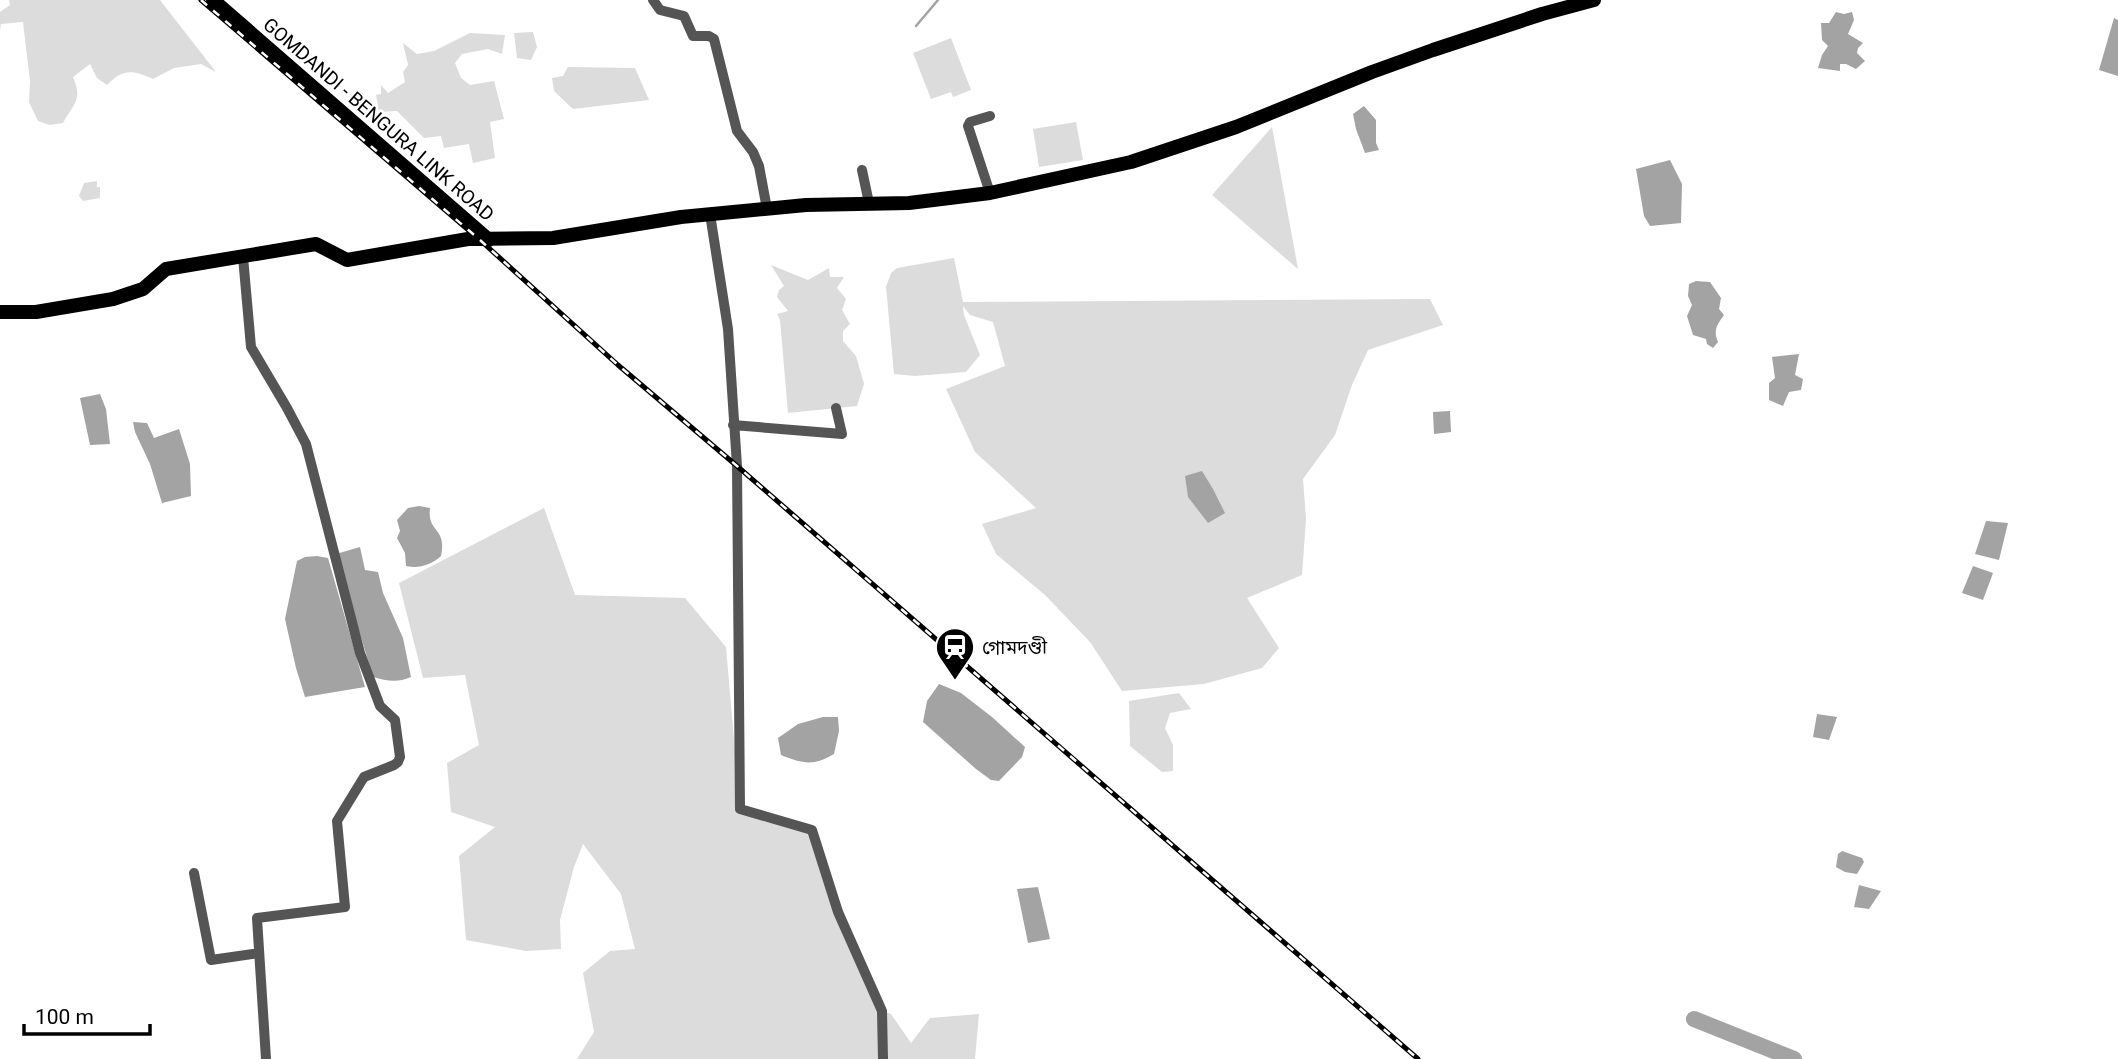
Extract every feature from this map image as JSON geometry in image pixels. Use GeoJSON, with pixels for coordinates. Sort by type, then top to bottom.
{"type":"FeatureCollection","features":[{"type":"Feature","properties":{"kind":"main road","name":"GOMDANDI - BENGURA LINK ROAD"},"geometry":{"type":"LineString","coordinates":[[213,0],[489,240]]}},
{"type":"Feature","properties":{"kind":"main road"},"geometry":{"type":"LineString","coordinates":[[0,312],[36,312],[113,299],[143,289],[166,269],[316,244],[347,260],[468,239],[553,238],[710,214],[806,205],[909,203],[990,193],[1131,162],[1236,127],[1433,50],[1594,0]]}},
{"type":"Feature","properties":{"kind":"street"},"geometry":{"type":"LineString","coordinates":[[653,0],[660,10],[684,16],[693,36],[709,36],[714,39],[737,131],[753,152],[759,166],[766,209]]}},
{"type":"Feature","properties":{"kind":"street"},"geometry":{"type":"LineString","coordinates":[[990,116],[970,122],[968,126],[990,193]]}},
{"type":"Feature","properties":{"kind":"street"},"geometry":{"type":"LineString","coordinates":[[862,170],[869,203]]}},
{"type":"Feature","properties":{"kind":"street"},"geometry":{"type":"LineString","coordinates":[[710,214],[727,329],[737,466],[740,809],[812,830],[838,912],[882,1011],[883,1059]]}},
{"type":"Feature","properties":{"kind":"street"},"geometry":{"type":"LineString","coordinates":[[243,257],[251,347],[306,444],[360,653],[380,706],[394,720],[400,757],[394,765],[364,777],[337,821],[345,907],[257,918],[266,1059]]}},
{"type":"Feature","properties":{"kind":"street"},"geometry":{"type":"LineString","coordinates":[[733,425],[842,434],[836,408]]}},
{"type":"Feature","properties":{"kind":"street"},"geometry":{"type":"LineString","coordinates":[[194,873],[212,960],[259,953]]}},
{"type":"Feature","properties":{"kind":"shaded area"},"geometry":{"type":"Polygon","coordinates":[[[9,0],[160,0],[216,72],[201,64],[174,68],[153,79],[128,72],[107,85],[97,78],[90,64],[73,77],[77,97],[63,123],[50,125],[38,121],[29,102],[30,81],[23,22],[1,24],[0,31],[0,12],[10,5],[9,0]]]}},
{"type":"Feature","properties":{"kind":"shaded area"},"geometry":{"type":"Polygon","coordinates":[[[1836,12],[1852,12],[1854,20],[1848,34],[1863,43],[1857,53],[1865,61],[1856,69],[1846,64],[1840,64],[1840,71],[1818,68],[1828,46],[1822,40],[1821,23],[1829,23],[1836,12]]]}},
{"type":"Feature","properties":{"kind":"shaded area"},"geometry":{"type":"Polygon","coordinates":[[[2114,18],[2118,20],[2118,76],[2099,70],[2114,18]]]}},
{"type":"Feature","properties":{"kind":"shaded area"},"geometry":{"type":"Polygon","coordinates":[[[533,32],[537,47],[531,60],[517,58],[514,33],[533,32]]]}},
{"type":"Feature","properties":{"kind":"shaded area"},"geometry":{"type":"Polygon","coordinates":[[[470,33],[505,35],[502,54],[488,49],[462,54],[455,63],[461,78],[470,85],[494,81],[504,119],[490,122],[495,158],[473,163],[469,144],[444,148],[441,136],[424,138],[397,111],[379,112],[376,95],[381,94],[381,85],[388,93],[405,82],[403,72],[408,65],[403,43],[417,54],[434,51],[470,33]]]}},
{"type":"Feature","properties":{"kind":"shaded area"},"geometry":{"type":"Polygon","coordinates":[[[951,38],[971,90],[953,97],[951,92],[931,99],[913,53],[951,38]]]}},
{"type":"Feature","properties":{"kind":"shaded area"},"geometry":{"type":"Polygon","coordinates":[[[568,67],[635,68],[649,100],[573,109],[554,91],[552,78],[563,76],[568,67]]]}},
{"type":"Feature","properties":{"kind":"shaded area"},"geometry":{"type":"Polygon","coordinates":[[[1364,106],[1376,120],[1376,143],[1379,150],[1365,153],[1353,114],[1364,106]]]}},
{"type":"Feature","properties":{"kind":"shaded area"},"geometry":{"type":"Polygon","coordinates":[[[1076,122],[1083,160],[1039,167],[1033,129],[1076,122]]]}},
{"type":"Feature","properties":{"kind":"shaded area"},"geometry":{"type":"Polygon","coordinates":[[[1272,127],[1298,269],[1212,195],[1272,127]]]}},
{"type":"Feature","properties":{"kind":"shaded area"},"geometry":{"type":"Polygon","coordinates":[[[1670,160],[1682,184],[1681,223],[1650,226],[1644,216],[1636,169],[1670,160]]]}},
{"type":"Feature","properties":{"kind":"shaded area"},"geometry":{"type":"Polygon","coordinates":[[[97,181],[100,198],[83,201],[79,196],[84,183],[97,181]]]}},
{"type":"Feature","properties":{"kind":"shaded area"},"geometry":{"type":"Polygon","coordinates":[[[954,258],[963,302],[1430,299],[1443,325],[1368,350],[1352,385],[1335,435],[1303,479],[1306,519],[1302,575],[1247,598],[1279,648],[1262,668],[1204,684],[1122,691],[1090,642],[1045,595],[996,554],[982,524],[1036,508],[975,452],[946,389],[1005,366],[993,322],[970,315],[963,306],[980,355],[966,372],[915,376],[894,374],[886,287],[891,273],[897,268],[954,258]]]}},
{"type":"Feature","properties":{"kind":"shaded area"},"geometry":{"type":"Polygon","coordinates":[[[771,265],[808,280],[829,268],[830,277],[844,277],[837,288],[846,299],[842,310],[850,324],[843,331],[843,341],[856,356],[864,384],[857,406],[788,413],[780,320],[777,314],[788,311],[777,297],[784,286],[771,265]]]}},
{"type":"Feature","properties":{"kind":"shaded area"},"geometry":{"type":"Polygon","coordinates":[[[1696,281],[1710,282],[1721,298],[1719,309],[1724,315],[1716,328],[1718,342],[1713,348],[1707,344],[1706,339],[1693,335],[1687,316],[1692,305],[1688,296],[1689,284],[1696,281]]]}},
{"type":"Feature","properties":{"kind":"shaded area"},"geometry":{"type":"Polygon","coordinates":[[[1799,354],[1795,375],[1803,379],[1801,390],[1789,392],[1783,406],[1769,400],[1769,383],[1775,378],[1772,357],[1799,354]]]}},
{"type":"Feature","properties":{"kind":"shaded area"},"geometry":{"type":"Polygon","coordinates":[[[100,394],[106,409],[110,444],[90,445],[80,398],[100,394]]]}},
{"type":"Feature","properties":{"kind":"shaded area"},"geometry":{"type":"Polygon","coordinates":[[[1450,411],[1451,432],[1434,434],[1433,412],[1450,411]]]}},
{"type":"Feature","properties":{"kind":"shaded area"},"geometry":{"type":"Polygon","coordinates":[[[133,422],[147,423],[154,438],[179,429],[190,464],[191,496],[162,503],[133,422]]]}},
{"type":"Feature","properties":{"kind":"shaded area"},"geometry":{"type":"Polygon","coordinates":[[[1202,471],[1225,513],[1208,523],[1188,497],[1185,476],[1202,471]]]}},
{"type":"Feature","properties":{"kind":"shaded area"},"geometry":{"type":"Polygon","coordinates":[[[408,508],[430,508],[431,522],[441,540],[441,556],[425,566],[406,566],[405,553],[397,538],[400,531],[397,520],[408,508]]]}},
{"type":"Feature","properties":{"kind":"shaded area"},"geometry":{"type":"Polygon","coordinates":[[[544,508],[575,595],[685,598],[726,647],[740,809],[812,830],[882,1011],[891,1014],[911,1043],[930,1018],[979,1014],[975,1059],[577,1059],[594,1032],[583,973],[610,951],[635,949],[621,894],[583,844],[560,920],[561,949],[526,951],[466,940],[459,856],[495,827],[451,812],[447,763],[479,745],[465,675],[423,678],[399,583],[544,508]]]}},
{"type":"Feature","properties":{"kind":"shaded area"},"geometry":{"type":"Polygon","coordinates":[[[1986,521],[2008,523],[1999,560],[1975,554],[1986,521]]]}},
{"type":"Feature","properties":{"kind":"shaded area"},"geometry":{"type":"Polygon","coordinates":[[[360,547],[365,570],[378,572],[383,593],[403,638],[411,677],[406,679],[392,681],[373,677],[336,554],[360,547]]]}},
{"type":"Feature","properties":{"kind":"shaded area"},"geometry":{"type":"Polygon","coordinates":[[[317,556],[328,558],[365,687],[305,697],[285,619],[297,561],[317,556]]]}},
{"type":"Feature","properties":{"kind":"shaded area"},"geometry":{"type":"Polygon","coordinates":[[[1973,566],[1993,573],[1983,600],[1962,593],[1973,566]]]}},
{"type":"Feature","properties":{"kind":"shaded area"},"geometry":{"type":"Polygon","coordinates":[[[939,684],[961,693],[1025,747],[1022,757],[999,781],[991,780],[976,769],[923,722],[927,701],[939,684]]]}},
{"type":"Feature","properties":{"kind":"shaded area"},"geometry":{"type":"Polygon","coordinates":[[[1179,693],[1191,709],[1170,713],[1165,728],[1173,745],[1173,771],[1162,772],[1130,746],[1129,701],[1179,693]]]}},
{"type":"Feature","properties":{"kind":"shaded area"},"geometry":{"type":"Polygon","coordinates":[[[1817,714],[1837,717],[1829,740],[1813,737],[1817,714]]]}},
{"type":"Feature","properties":{"kind":"shaded area"},"geometry":{"type":"Polygon","coordinates":[[[823,717],[838,717],[839,731],[834,754],[808,762],[781,755],[778,738],[798,724],[823,717]]]}},
{"type":"Feature","properties":{"kind":"shaded area"},"geometry":{"type":"Polygon","coordinates":[[[1842,851],[1862,858],[1864,862],[1857,874],[1836,867],[1838,854],[1842,851]]]}},
{"type":"Feature","properties":{"kind":"shaded area"},"geometry":{"type":"Polygon","coordinates":[[[1859,885],[1881,891],[1869,909],[1854,907],[1859,885]]]}},
{"type":"Feature","properties":{"kind":"shaded area"},"geometry":{"type":"Polygon","coordinates":[[[1038,887],[1050,939],[1028,943],[1017,889],[1038,887]]]}},
{"type":"Feature","properties":{"kind":"waterway"},"geometry":{"type":"LineString","coordinates":[[916,26],[938,0]]}},
{"type":"Feature","properties":{"kind":"waterway"},"geometry":{"type":"LineString","coordinates":[[1694,1019],[1794,1059]]}},
{"type":"Feature","properties":{"kind":"railway"},"geometry":{"type":"LineString","coordinates":[[201,0],[1418,1059]]}},
{"type":"Feature","properties":{"kind":"place","name":"গোমদণ্ডী"},"geometry":{"type":"Point","coordinates":[955,681]}}]}
